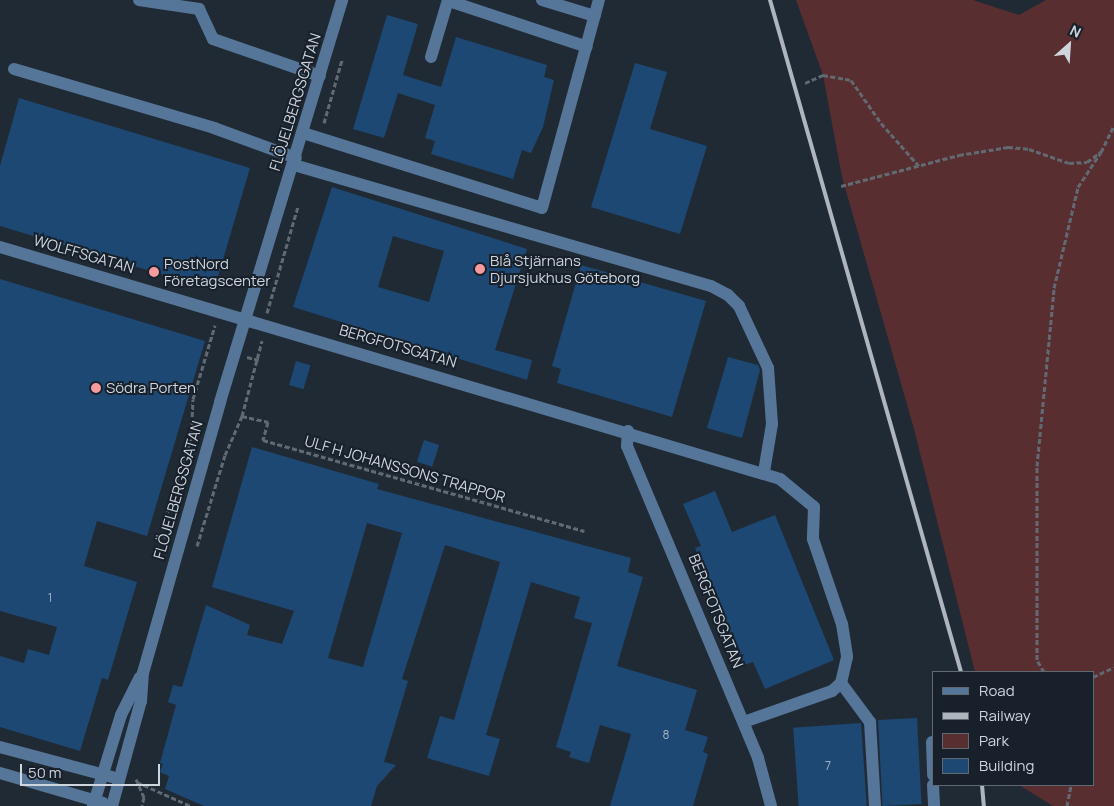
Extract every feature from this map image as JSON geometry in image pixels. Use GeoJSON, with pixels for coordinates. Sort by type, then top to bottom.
{"type":"FeatureCollection","features":[{"type":"Feature","properties":{"kind":"street"},"geometry":{"type":"LineString","coordinates":[[139,0],[199,9],[213,39],[320,76]]}},
{"type":"Feature","properties":{"kind":"street","name":"FLÖJELBERGSGATAN"},"geometry":{"type":"LineString","coordinates":[[94,804],[121,715],[143,673],[246,318],[304,133],[342,0]]}},
{"type":"Feature","properties":{"kind":"street"},"geometry":{"type":"LineString","coordinates":[[431,57],[448,0],[587,47]]}},
{"type":"Feature","properties":{"kind":"street"},"geometry":{"type":"LineString","coordinates":[[542,0],[595,16]]}},
{"type":"Feature","properties":{"kind":"street"},"geometry":{"type":"LineString","coordinates":[[304,133],[542,208],[599,0]]}},
{"type":"Feature","properties":{"kind":"street"},"geometry":{"type":"LineString","coordinates":[[14,69],[214,128],[295,161],[710,286],[728,296],[739,306],[768,368],[772,424],[764,472]]}},
{"type":"Feature","properties":{"kind":"street","name":"WOLFFSGATAN"},"geometry":{"type":"LineString","coordinates":[[0,247],[246,318]]}},
{"type":"Feature","properties":{"kind":"street","name":"BERGFOTSGATAN"},"geometry":{"type":"LineString","coordinates":[[246,318],[764,472],[809,500],[816,514],[813,539],[818,564],[846,644],[841,683]]}},
{"type":"Feature","properties":{"kind":"street","name":"BERGFOTSGATAN"},"geometry":{"type":"LineString","coordinates":[[628,431],[627,446],[744,722],[771,806]]}},
{"type":"Feature","properties":{"kind":"street","name":"FLÖJELBERGSGATAN"},"geometry":{"type":"LineString","coordinates":[[114,806],[119,778],[141,701],[143,673]]}},
{"type":"Feature","properties":{"kind":"street"},"geometry":{"type":"LineString","coordinates":[[744,722],[820,697],[841,683],[870,722],[875,806]]}},
{"type":"Feature","properties":{"kind":"street"},"geometry":{"type":"LineString","coordinates":[[0,747],[119,778]]}},
{"type":"Feature","properties":{"kind":"street"},"geometry":{"type":"LineString","coordinates":[[0,773],[94,804],[114,806]]}},
{"type":"Feature","properties":{"kind":"street"},"geometry":{"type":"LineString","coordinates":[[933,786],[934,806]]}},
{"type":"Feature","properties":{"kind":"path"},"geometry":{"type":"LineString","coordinates":[[319,138],[344,54]]}},
{"type":"Feature","properties":{"kind":"path"},"geometry":{"type":"LineString","coordinates":[[805,83],[822,74],[851,80],[881,123],[919,166]]}},
{"type":"Feature","properties":{"kind":"path"},"geometry":{"type":"LineString","coordinates":[[1043,671],[1037,660],[1037,466],[1054,288],[1078,187],[1101,152],[1114,125]]}},
{"type":"Feature","properties":{"kind":"path"},"geometry":{"type":"LineString","coordinates":[[841,186],[919,166],[1008,147],[1029,149],[1069,163],[1087,162],[1101,152]]}},
{"type":"Feature","properties":{"kind":"path"},"geometry":{"type":"LineString","coordinates":[[195,554],[225,455],[242,416],[300,197]]}},
{"type":"Feature","properties":{"kind":"path"},"geometry":{"type":"LineString","coordinates":[[167,542],[164,519],[191,439],[192,399],[219,310]]}},
{"type":"Feature","properties":{"kind":"path","name":"ULF H JOHANSSONS TRAPPOR"},"geometry":{"type":"LineString","coordinates":[[242,416],[268,422],[263,440],[584,531]]}},
{"type":"Feature","properties":{"kind":"path"},"geometry":{"type":"LineString","coordinates":[[1094,677],[1114,668]]}},
{"type":"Feature","properties":{"kind":"path"},"geometry":{"type":"LineString","coordinates":[[134,771],[136,781],[144,797],[142,806]]}},
{"type":"Feature","properties":{"kind":"path"},"geometry":{"type":"LineString","coordinates":[[136,781],[191,806]]}},
{"type":"Feature","properties":{"kind":"path"},"geometry":{"type":"LineString","coordinates":[[1068,806],[1071,786]]}},
{"type":"Feature","properties":{"kind":"green space"},"geometry":{"type":"Polygon","coordinates":[[[796,0],[973,0],[1019,15],[1046,0],[1114,0],[1114,806],[1053,806],[1021,786],[1094,786],[1094,671],[975,671],[914,429],[842,177],[823,75],[796,0]]]}},
{"type":"Feature","properties":{"kind":"building"},"geometry":{"type":"Polygon","coordinates":[[[387,15],[418,24],[403,75],[441,87],[456,37],[547,65],[544,77],[554,80],[543,127],[531,153],[522,150],[513,179],[431,154],[435,141],[425,138],[435,105],[398,93],[384,138],[353,129],[387,15]]]}},
{"type":"Feature","properties":{"kind":"building"},"geometry":{"type":"Polygon","coordinates":[[[635,63],[667,72],[650,129],[707,146],[680,234],[591,207],[635,63]]]}},
{"type":"Feature","properties":{"kind":"building"},"geometry":{"type":"Polygon","coordinates":[[[19,98],[250,168],[214,290],[0,226],[0,166],[19,98]]]}},
{"type":"Feature","properties":{"kind":"building","name":"Blå Stjärnans Djursjukhus Göteborg"},"geometry":{"type":"Polygon","coordinates":[[[332,187],[527,249],[495,350],[532,360],[527,380],[293,307],[332,187]],[[393,236],[378,287],[429,302],[444,251],[393,236]]]}},
{"type":"Feature","properties":{"kind":"building"},"geometry":{"type":"Polygon","coordinates":[[[581,265],[706,301],[672,417],[557,383],[561,369],[552,366],[581,265]]]}},
{"type":"Feature","properties":{"kind":"building","name":"Södra Porten"},"geometry":{"type":"Polygon","coordinates":[[[0,279],[205,341],[147,536],[97,521],[84,566],[137,582],[108,680],[102,678],[80,751],[0,727],[0,656],[24,663],[28,649],[49,655],[57,627],[0,611],[0,279]]]}},
{"type":"Feature","properties":{"kind":"building"},"geometry":{"type":"Polygon","coordinates":[[[728,357],[758,365],[760,370],[742,438],[707,428],[728,357]]]}},
{"type":"Feature","properties":{"kind":"building"},"geometry":{"type":"Polygon","coordinates":[[[296,361],[310,365],[304,389],[289,385],[296,361]]]}},
{"type":"Feature","properties":{"kind":"building"},"geometry":{"type":"Polygon","coordinates":[[[424,440],[439,445],[432,467],[417,462],[424,440]]]}},
{"type":"Feature","properties":{"kind":"building"},"geometry":{"type":"Polygon","coordinates":[[[252,447],[379,484],[377,489],[631,558],[628,572],[643,577],[617,666],[697,690],[685,730],[708,737],[703,752],[708,754],[693,806],[610,806],[631,734],[600,725],[589,763],[569,757],[571,752],[556,747],[592,623],[574,618],[580,597],[531,582],[486,735],[500,739],[489,776],[427,758],[440,716],[454,720],[500,562],[445,545],[402,679],[408,681],[384,762],[396,765],[377,786],[371,806],[204,806],[165,789],[169,776],[160,772],[163,764],[160,763],[176,705],[168,702],[173,685],[182,687],[206,605],[250,625],[247,635],[282,644],[294,611],[212,587],[252,447]],[[367,523],[328,658],[363,667],[402,533],[367,523]]]}},
{"type":"Feature","properties":{"kind":"building"},"geometry":{"type":"Polygon","coordinates":[[[715,491],[732,532],[775,515],[834,660],[765,689],[753,662],[744,665],[695,548],[701,546],[683,504],[715,491]]]}},
{"type":"Feature","properties":{"kind":"building"},"geometry":{"type":"Polygon","coordinates":[[[917,718],[922,804],[883,806],[878,720],[917,718]]]}},
{"type":"Feature","properties":{"kind":"building"},"geometry":{"type":"Polygon","coordinates":[[[861,723],[867,806],[799,806],[793,728],[861,723]]]}},
{"type":"Feature","properties":{"kind":"railway"},"geometry":{"type":"LineString","coordinates":[[770,0],[961,671]]}},
{"type":"Feature","properties":{"kind":"railway"},"geometry":{"type":"LineString","coordinates":[[982,786],[984,806]]}},
{"type":"Feature","properties":{"kind":"place","name":"Blå Stjärnans Djursjukhus Göteborg"},"geometry":{"type":"Point","coordinates":[480,269]}},
{"type":"Feature","properties":{"kind":"place","name":"PostNord Företagscenter"},"geometry":{"type":"Point","coordinates":[154,272]}},
{"type":"Feature","properties":{"kind":"place","name":"Södra Porten"},"geometry":{"type":"Point","coordinates":[96,388]}}]}
